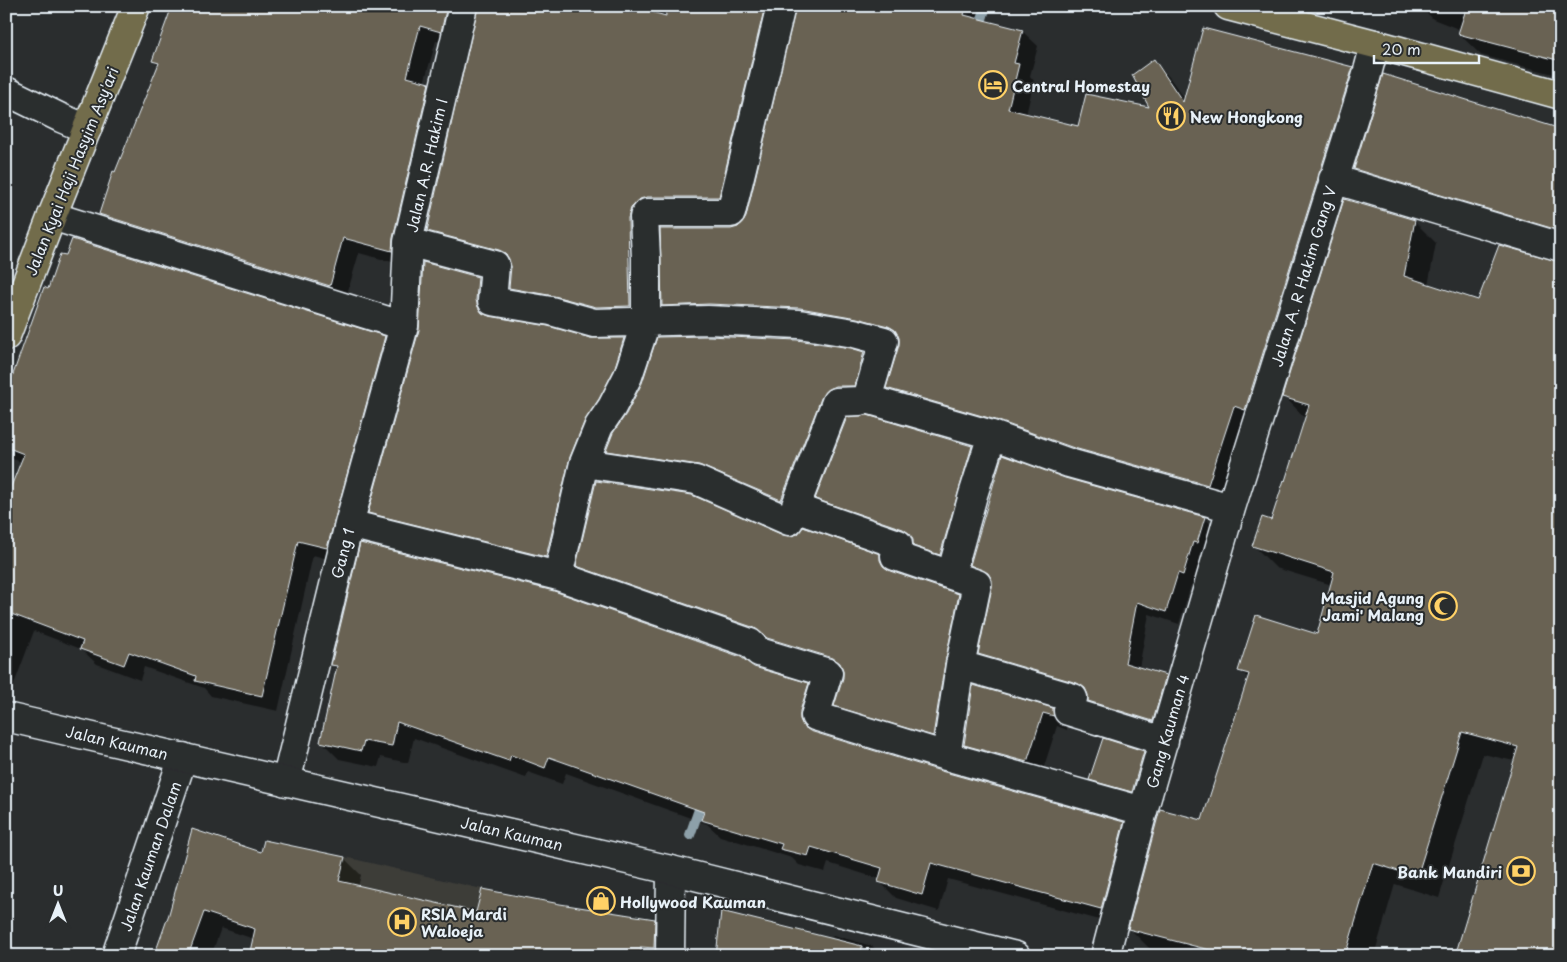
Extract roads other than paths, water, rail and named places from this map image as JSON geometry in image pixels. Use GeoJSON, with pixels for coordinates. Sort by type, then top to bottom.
{"type":"FeatureCollection","features":[{"type":"Feature","properties":{"kind":"main road","name":"Jalan Kyai Haji Hasyim Asy'ari"},"geometry":{"type":"LineString","coordinates":[[6,336],[136,6]]}},
{"type":"Feature","properties":{"kind":"main road"},"geometry":{"type":"LineString","coordinates":[[1228,6],[1561,95]]}},
{"type":"Feature","properties":{"kind":"street","name":"Jalan A.R. Hakim I"},"geometry":{"type":"LineString","coordinates":[[404,326],[408,242],[463,6]]}},
{"type":"Feature","properties":{"kind":"street"},"geometry":{"type":"LineString","coordinates":[[558,576],[584,463],[600,426],[628,376],[646,322],[644,217],[647,213],[731,213],[781,6]]}},
{"type":"Feature","properties":{"kind":"street","name":"Jalan A. R Hakim Gang V"},"geometry":{"type":"LineString","coordinates":[[1232,508],[1375,44]]}},
{"type":"Feature","properties":{"kind":"street"},"geometry":{"type":"LineString","coordinates":[[6,91],[87,129]]}},
{"type":"Feature","properties":{"kind":"street"},"geometry":{"type":"LineString","coordinates":[[1333,179],[1561,247]]}},
{"type":"Feature","properties":{"kind":"street"},"geometry":{"type":"LineString","coordinates":[[52,216],[404,326]]}},
{"type":"Feature","properties":{"kind":"street"},"geometry":{"type":"LineString","coordinates":[[408,242],[495,265],[492,301],[551,311],[594,323],[708,320],[799,324],[884,341],[856,401]]}},
{"type":"Feature","properties":{"kind":"street","name":"Gang 1"},"geometry":{"type":"LineString","coordinates":[[286,782],[349,524],[404,326]]}},
{"type":"Feature","properties":{"kind":"street"},"geometry":{"type":"LineString","coordinates":[[584,463],[696,480],[789,521],[800,510],[836,402],[856,401],[992,436],[1069,463],[1232,508]]}},
{"type":"Feature","properties":{"kind":"street"},"geometry":{"type":"LineString","coordinates":[[951,576],[973,495],[992,436]]}},
{"type":"Feature","properties":{"kind":"street","name":"Gang Kauman 4"},"geometry":{"type":"LineString","coordinates":[[1104,956],[1143,811],[1232,508]]}},
{"type":"Feature","properties":{"kind":"street"},"geometry":{"type":"LineString","coordinates":[[800,510],[898,544],[895,556],[977,584],[960,665],[946,756]]}},
{"type":"Feature","properties":{"kind":"street"},"geometry":{"type":"LineString","coordinates":[[349,524],[558,576],[828,673],[815,716],[946,756],[1143,811]]}},
{"type":"Feature","properties":{"kind":"street"},"geometry":{"type":"LineString","coordinates":[[960,665],[1073,698],[1068,712],[1164,741]]}},
{"type":"Feature","properties":{"kind":"street","name":"Jalan Kauman"},"geometry":{"type":"LineString","coordinates":[[6,717],[671,870],[1016,956]]}},
{"type":"Feature","properties":{"kind":"street","name":"Jalan Kauman Dalam"},"geometry":{"type":"LineString","coordinates":[[116,956],[183,757]]}},
{"type":"Feature","properties":{"kind":"street"},"geometry":{"type":"LineString","coordinates":[[670,956],[671,870]]}},
{"type":"Feature","properties":{"kind":"waterway"},"geometry":{"type":"LineString","coordinates":[[978,32],[986,6]]}},
{"type":"Feature","properties":{"kind":"waterway"},"geometry":{"type":"LineString","coordinates":[[690,835],[703,798]]}},
{"type":"Feature","properties":{"kind":"place","name":"Central Homestay"},"geometry":{"type":"Point","coordinates":[993,85]}},
{"type":"Feature","properties":{"kind":"place","name":"New Hongkong"},"geometry":{"type":"Point","coordinates":[1171,116]}},
{"type":"Feature","properties":{"kind":"place","name":"Masjid Agung Jami' Malang"},"geometry":{"type":"Point","coordinates":[1443,606]}},
{"type":"Feature","properties":{"kind":"place","name":"Bank Mandiri"},"geometry":{"type":"Point","coordinates":[1521,871]}},
{"type":"Feature","properties":{"kind":"place","name":"Hollywood Kauman"},"geometry":{"type":"Point","coordinates":[601,901]}},
{"type":"Feature","properties":{"kind":"place","name":"RSIA Mardi Waloeja"},"geometry":{"type":"Point","coordinates":[402,922]}}]}
